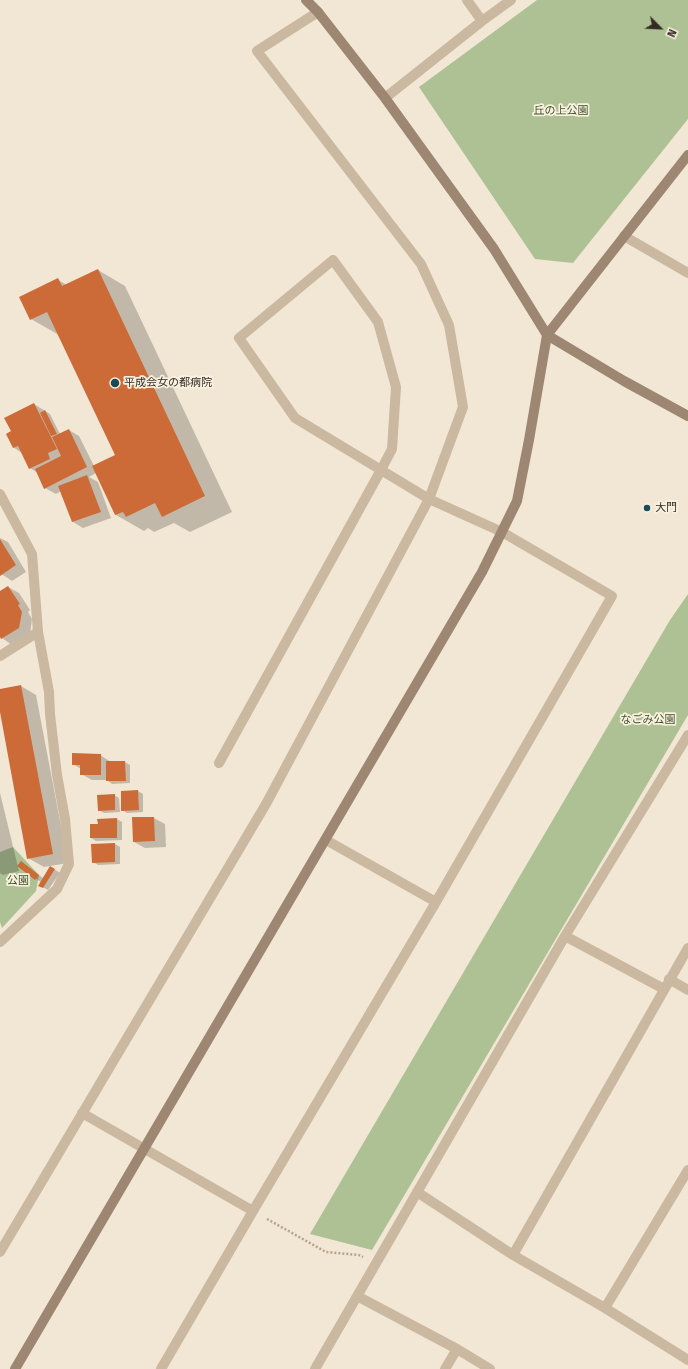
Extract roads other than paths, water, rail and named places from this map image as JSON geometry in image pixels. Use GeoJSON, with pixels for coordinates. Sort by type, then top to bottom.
{"type":"FeatureCollection","features":[{"type":"Feature","properties":{"kind":"street"},"geometry":{"type":"LineString","coordinates":[[306,0],[318,12],[385,98],[494,249],[547,335],[624,381],[688,416]]}},
{"type":"Feature","properties":{"kind":"street"},"geometry":{"type":"LineString","coordinates":[[467,0],[482,21]]}},
{"type":"Feature","properties":{"kind":"street"},"geometry":{"type":"LineString","coordinates":[[385,98],[482,21],[511,0]]}},
{"type":"Feature","properties":{"kind":"street"},"geometry":{"type":"LineString","coordinates":[[0,1252],[266,804],[429,499],[463,407],[450,324],[421,264],[257,51],[318,12]]}},
{"type":"Feature","properties":{"kind":"street"},"geometry":{"type":"LineString","coordinates":[[16,1369],[482,572],[517,501],[547,335],[688,155]]}},
{"type":"Feature","properties":{"kind":"street"},"geometry":{"type":"LineString","coordinates":[[624,236],[688,273]]}},
{"type":"Feature","properties":{"kind":"street"},"geometry":{"type":"LineString","coordinates":[[161,1369],[436,902],[612,596],[502,532],[429,499],[381,470],[295,418],[239,338],[333,260],[378,322],[396,387],[392,449],[381,470],[219,763]]}},
{"type":"Feature","properties":{"kind":"street"},"geometry":{"type":"LineString","coordinates":[[0,494],[4,510],[32,554],[38,632],[49,692],[53,745],[69,864],[57,890],[0,942]]}},
{"type":"Feature","properties":{"kind":"street"},"geometry":{"type":"LineString","coordinates":[[0,656],[38,632]]}},
{"type":"Feature","properties":{"kind":"street"},"geometry":{"type":"LineString","coordinates":[[315,1369],[565,936],[688,735]]}},
{"type":"Feature","properties":{"kind":"street"},"geometry":{"type":"LineString","coordinates":[[326,840],[436,902]]}},
{"type":"Feature","properties":{"kind":"street"},"geometry":{"type":"LineString","coordinates":[[565,936],[664,989]]}},
{"type":"Feature","properties":{"kind":"street"},"geometry":{"type":"LineString","coordinates":[[514,1255],[669,979],[688,948]]}},
{"type":"Feature","properties":{"kind":"street"},"geometry":{"type":"LineString","coordinates":[[669,979],[688,990]]}},
{"type":"Feature","properties":{"kind":"street"},"geometry":{"type":"LineString","coordinates":[[82,1114],[145,1148],[253,1211]]}},
{"type":"Feature","properties":{"kind":"street"},"geometry":{"type":"LineString","coordinates":[[606,1308],[688,1170]]}},
{"type":"Feature","properties":{"kind":"street"},"geometry":{"type":"LineString","coordinates":[[417,1192],[514,1255],[686,1356]]}},
{"type":"Feature","properties":{"kind":"street"},"geometry":{"type":"LineString","coordinates":[[357,1296],[457,1349],[490,1369]]}},
{"type":"Feature","properties":{"kind":"street"},"geometry":{"type":"LineString","coordinates":[[445,1369],[457,1349]]}},
{"type":"Feature","properties":{"kind":"place","name":"平成会女の都病院"},"geometry":{"type":"Point","coordinates":[115,383]}},
{"type":"Feature","properties":{"kind":"place","name":"大門"},"geometry":{"type":"Point","coordinates":[647,508]}},
{"type":"Feature","properties":{"kind":"park label","name":"丘の上公園"},"geometry":{"type":"Point","coordinates":[561,111]}},
{"type":"Feature","properties":{"kind":"park label","name":"なごみ公園"},"geometry":{"type":"Point","coordinates":[648,720]}},
{"type":"Feature","properties":{"kind":"park label","name":"公園"},"geometry":{"type":"Point","coordinates":[18,881]}}]}
